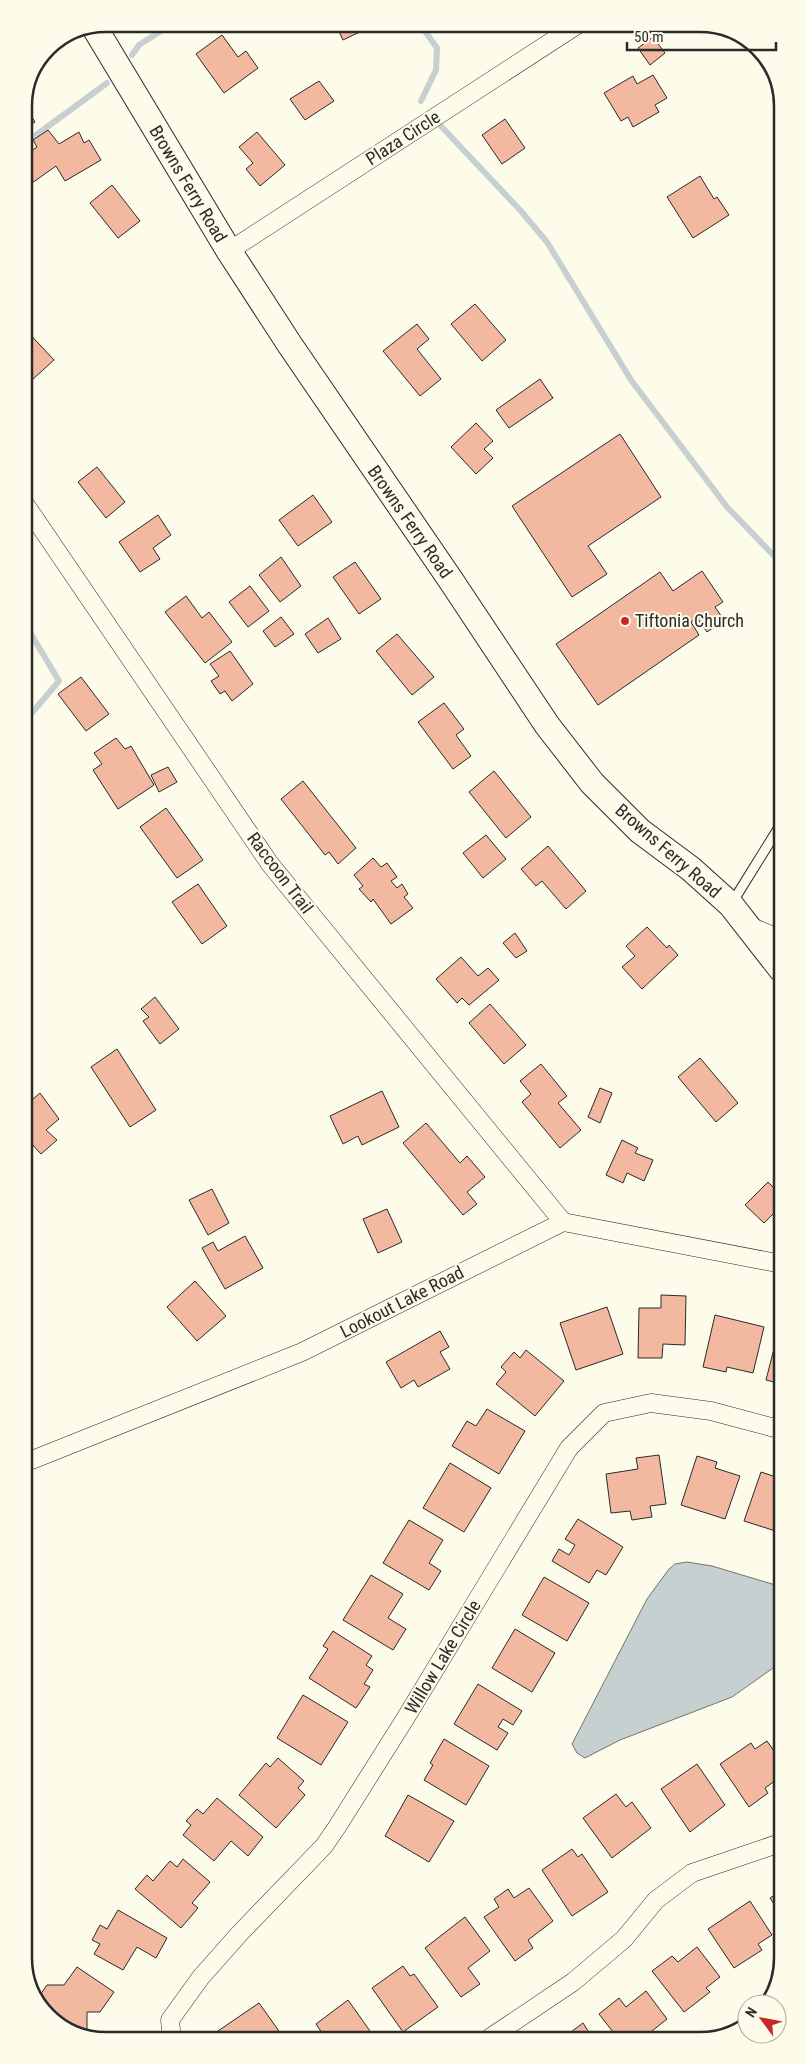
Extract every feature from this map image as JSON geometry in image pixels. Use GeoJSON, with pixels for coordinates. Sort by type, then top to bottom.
{"type":"FeatureCollection","features":[{"type":"Feature","properties":{"kind":"street","name":"Plaza Circle"},"geometry":{"type":"LineString","coordinates":[[229,251],[565,33]]}},
{"type":"Feature","properties":{"kind":"street","name":"Browns Ferry Road"},"geometry":{"type":"LineString","coordinates":[[98,34],[229,251],[326,400],[452,582],[547,725],[592,783],[640,831],[691,869],[731,905],[774,960]]}},
{"type":"Feature","properties":{"kind":"street","name":"Raccoon Trail"},"geometry":{"type":"LineString","coordinates":[[33,516],[270,864],[563,1222]]}},
{"type":"Feature","properties":{"kind":"street"},"geometry":{"type":"LineString","coordinates":[[748,925],[774,936]]}},
{"type":"Feature","properties":{"kind":"street"},"geometry":{"type":"LineString","coordinates":[[563,1222],[774,1262]]}},
{"type":"Feature","properties":{"kind":"street","name":"Lookout Lake Road"},"geometry":{"type":"LineString","coordinates":[[33,1460],[302,1352],[563,1222]]}},
{"type":"Feature","properties":{"kind":"street","name":"Willow Lake Circle"},"geometry":{"type":"LineString","coordinates":[[171,2031],[170,2020],[201,1976],[240,1932],[324,1846],[337,1827],[405,1719],[569,1448],[604,1413],[651,1403],[711,1411],[774,1428]]}},
{"type":"Feature","properties":{"kind":"street"},"geometry":{"type":"LineString","coordinates":[[499,2032],[573,1982],[624,1939],[656,1900],[692,1873],[774,1845]]}},
{"type":"Feature","properties":{"kind":"lane"},"geometry":{"type":"LineString","coordinates":[[731,905],[774,835]]}},
{"type":"Feature","properties":{"kind":"shaded area"},"geometry":{"type":"Polygon","coordinates":[[[687,1562],[712,1566],[774,1585],[774,1667],[732,1697],[620,1740],[585,1758],[577,1753],[572,1744],[647,1599],[669,1569],[675,1564],[687,1562]]]}},
{"type":"Feature","properties":{"kind":"building"},"geometry":{"type":"Polygon","coordinates":[[[340,33],[358,33],[343,40],[340,33]]]}},
{"type":"Feature","properties":{"kind":"building"},"geometry":{"type":"Polygon","coordinates":[[[222,35],[238,57],[246,51],[258,68],[224,93],[196,54],[222,35]]]}},
{"type":"Feature","properties":{"kind":"building"},"geometry":{"type":"Polygon","coordinates":[[[653,37],[665,53],[650,65],[638,48],[653,37]]]}},
{"type":"Feature","properties":{"kind":"building"},"geometry":{"type":"Polygon","coordinates":[[[653,75],[667,98],[655,105],[659,112],[633,127],[628,117],[621,121],[604,93],[633,76],[637,84],[653,75]]]}},
{"type":"Feature","properties":{"kind":"building"},"geometry":{"type":"Polygon","coordinates":[[[319,81],[334,101],[305,120],[290,99],[319,81]]]}},
{"type":"Feature","properties":{"kind":"building"},"geometry":{"type":"Polygon","coordinates":[[[505,119],[525,148],[502,164],[482,135],[505,119]]]}},
{"type":"Feature","properties":{"kind":"building"},"geometry":{"type":"Polygon","coordinates":[[[48,130],[59,144],[79,132],[84,143],[89,140],[101,160],[65,181],[56,166],[33,182],[33,150],[37,147],[33,140],[48,130]]]}},
{"type":"Feature","properties":{"kind":"building"},"geometry":{"type":"Polygon","coordinates":[[[257,132],[285,165],[260,186],[246,169],[253,163],[239,147],[257,132]]]}},
{"type":"Feature","properties":{"kind":"building"},"geometry":{"type":"Polygon","coordinates":[[[700,176],[714,199],[717,197],[729,215],[693,238],[667,197],[700,176]]]}},
{"type":"Feature","properties":{"kind":"building"},"geometry":{"type":"Polygon","coordinates":[[[112,185],[140,221],[118,238],[90,203],[112,185]]]}},
{"type":"Feature","properties":{"kind":"building"},"geometry":{"type":"Polygon","coordinates":[[[475,304],[506,340],[482,361],[451,324],[475,304]]]}},
{"type":"Feature","properties":{"kind":"building"},"geometry":{"type":"Polygon","coordinates":[[[417,324],[429,339],[417,349],[441,379],[420,396],[383,351],[417,324]]]}},
{"type":"Feature","properties":{"kind":"building"},"geometry":{"type":"Polygon","coordinates":[[[33,338],[54,360],[33,379],[33,338]]]}},
{"type":"Feature","properties":{"kind":"building"},"geometry":{"type":"Polygon","coordinates":[[[540,379],[553,398],[509,428],[496,410],[540,379]]]}},
{"type":"Feature","properties":{"kind":"building"},"geometry":{"type":"Polygon","coordinates":[[[476,423],[493,441],[484,449],[493,458],[476,474],[451,447],[476,423]]]}},
{"type":"Feature","properties":{"kind":"building"},"geometry":{"type":"Polygon","coordinates":[[[620,434],[661,497],[588,546],[607,574],[572,597],[512,506],[620,434]]]}},
{"type":"Feature","properties":{"kind":"building"},"geometry":{"type":"Polygon","coordinates":[[[97,467],[125,502],[106,518],[78,482],[97,467]]]}},
{"type":"Feature","properties":{"kind":"building"},"geometry":{"type":"Polygon","coordinates":[[[313,495],[332,522],[298,546],[279,520],[313,495]]]}},
{"type":"Feature","properties":{"kind":"building"},"geometry":{"type":"Polygon","coordinates":[[[158,515],[171,535],[153,548],[160,559],[140,572],[119,542],[158,515]]]}},
{"type":"Feature","properties":{"kind":"building"},"geometry":{"type":"Polygon","coordinates":[[[281,557],[301,586],[280,602],[259,575],[281,557]]]}},
{"type":"Feature","properties":{"kind":"building"},"geometry":{"type":"Polygon","coordinates":[[[355,562],[381,599],[359,614],[333,577],[355,562]]]}},
{"type":"Feature","properties":{"kind":"building"},"geometry":{"type":"Polygon","coordinates":[[[702,571],[723,602],[715,607],[724,620],[707,632],[697,618],[691,622],[699,635],[598,705],[556,644],[660,572],[673,591],[702,571]]]}},
{"type":"Feature","properties":{"kind":"building"},"geometry":{"type":"Polygon","coordinates":[[[250,586],[269,611],[248,627],[229,602],[250,586]]]}},
{"type":"Feature","properties":{"kind":"building"},"geometry":{"type":"Polygon","coordinates":[[[186,596],[202,618],[209,612],[232,642],[205,663],[165,612],[186,596]]]}},
{"type":"Feature","properties":{"kind":"building"},"geometry":{"type":"Polygon","coordinates":[[[281,617],[294,634],[275,647],[263,631],[281,617]]]}},
{"type":"Feature","properties":{"kind":"building"},"geometry":{"type":"Polygon","coordinates":[[[328,618],[341,639],[318,653],[305,634],[328,618]]]}},
{"type":"Feature","properties":{"kind":"building"},"geometry":{"type":"Polygon","coordinates":[[[397,634],[434,677],[412,695],[376,651],[397,634]]]}},
{"type":"Feature","properties":{"kind":"building"},"geometry":{"type":"Polygon","coordinates":[[[230,651],[253,684],[232,701],[225,691],[220,694],[211,681],[219,676],[210,664],[230,651]]]}},
{"type":"Feature","properties":{"kind":"building"},"geometry":{"type":"Polygon","coordinates":[[[81,677],[109,714],[86,731],[58,694],[81,677]]]}},
{"type":"Feature","properties":{"kind":"building"},"geometry":{"type":"Polygon","coordinates":[[[444,703],[464,729],[456,735],[471,756],[453,769],[418,722],[444,703]]]}},
{"type":"Feature","properties":{"kind":"building"},"geometry":{"type":"Polygon","coordinates":[[[116,738],[125,749],[131,746],[154,785],[118,809],[93,770],[102,764],[94,753],[116,738]]]}},
{"type":"Feature","properties":{"kind":"building"},"geometry":{"type":"Polygon","coordinates":[[[168,767],[177,782],[159,792],[151,775],[168,767]]]}},
{"type":"Feature","properties":{"kind":"building"},"geometry":{"type":"Polygon","coordinates":[[[494,771],[531,817],[506,838],[469,792],[494,771]]]}},
{"type":"Feature","properties":{"kind":"building"},"geometry":{"type":"Polygon","coordinates":[[[303,781],[356,848],[338,864],[329,852],[325,855],[281,799],[303,781]]]}},
{"type":"Feature","properties":{"kind":"building"},"geometry":{"type":"Polygon","coordinates":[[[166,808],[203,860],[177,878],[140,827],[166,808]]]}},
{"type":"Feature","properties":{"kind":"building"},"geometry":{"type":"Polygon","coordinates":[[[486,835],[506,859],[483,878],[463,853],[486,835]]]}},
{"type":"Feature","properties":{"kind":"building"},"geometry":{"type":"Polygon","coordinates":[[[548,846],[586,891],[566,909],[542,881],[536,886],[521,869],[548,846]]]}},
{"type":"Feature","properties":{"kind":"building"},"geometry":{"type":"Polygon","coordinates":[[[373,858],[381,867],[387,863],[397,877],[391,881],[397,888],[402,884],[408,894],[404,897],[413,908],[391,924],[373,899],[371,902],[359,889],[363,886],[354,875],[373,858]]]}},
{"type":"Feature","properties":{"kind":"building"},"geometry":{"type":"Polygon","coordinates":[[[198,884],[227,926],[202,944],[172,902],[198,884]]]}},
{"type":"Feature","properties":{"kind":"building"},"geometry":{"type":"Polygon","coordinates":[[[647,927],[667,948],[669,945],[678,955],[642,989],[622,967],[635,956],[626,946],[647,927]]]}},
{"type":"Feature","properties":{"kind":"building"},"geometry":{"type":"Polygon","coordinates":[[[515,933],[527,951],[516,958],[503,943],[515,933]]]}},
{"type":"Feature","properties":{"kind":"building"},"geometry":{"type":"Polygon","coordinates":[[[461,957],[478,976],[488,968],[499,980],[469,1005],[462,998],[457,1003],[436,979],[461,957]]]}},
{"type":"Feature","properties":{"kind":"building"},"geometry":{"type":"Polygon","coordinates":[[[155,997],[179,1029],[160,1044],[143,1021],[149,1017],[141,1009],[155,997]]]}},
{"type":"Feature","properties":{"kind":"building"},"geometry":{"type":"Polygon","coordinates":[[[490,1004],[526,1045],[504,1064],[469,1023],[490,1004]]]}},
{"type":"Feature","properties":{"kind":"building"},"geometry":{"type":"Polygon","coordinates":[[[117,1049],[156,1110],[130,1127],[91,1067],[117,1049]]]}},
{"type":"Feature","properties":{"kind":"building"},"geometry":{"type":"Polygon","coordinates":[[[700,1058],[738,1103],[716,1122],[678,1077],[700,1058]]]}},
{"type":"Feature","properties":{"kind":"building"},"geometry":{"type":"Polygon","coordinates":[[[541,1064],[567,1096],[558,1103],[581,1130],[560,1148],[522,1102],[531,1094],[520,1081],[541,1064]]]}},
{"type":"Feature","properties":{"kind":"building"},"geometry":{"type":"Polygon","coordinates":[[[600,1088],[612,1093],[600,1123],[588,1117],[600,1088]]]}},
{"type":"Feature","properties":{"kind":"building"},"geometry":{"type":"Polygon","coordinates":[[[382,1091],[399,1127],[362,1145],[358,1136],[343,1144],[330,1116],[382,1091]]]}},
{"type":"Feature","properties":{"kind":"building"},"geometry":{"type":"Polygon","coordinates":[[[40,1093],[59,1119],[46,1130],[57,1140],[41,1154],[33,1145],[33,1099],[40,1093]]]}},
{"type":"Feature","properties":{"kind":"building"},"geometry":{"type":"Polygon","coordinates":[[[426,1123],[460,1163],[467,1156],[485,1177],[467,1192],[477,1204],[463,1215],[403,1143],[426,1123]]]}},
{"type":"Feature","properties":{"kind":"building"},"geometry":{"type":"Polygon","coordinates":[[[622,1140],[638,1148],[635,1153],[653,1160],[644,1181],[627,1173],[623,1183],[606,1175],[622,1140]]]}},
{"type":"Feature","properties":{"kind":"building"},"geometry":{"type":"Polygon","coordinates":[[[768,1182],[774,1188],[774,1213],[764,1223],[745,1205],[768,1182]]]}},
{"type":"Feature","properties":{"kind":"building"},"geometry":{"type":"Polygon","coordinates":[[[212,1189],[229,1223],[208,1235],[189,1200],[212,1189]]]}},
{"type":"Feature","properties":{"kind":"building"},"geometry":{"type":"Polygon","coordinates":[[[387,1209],[402,1242],[378,1253],[363,1219],[387,1209]]]}},
{"type":"Feature","properties":{"kind":"building"},"geometry":{"type":"Polygon","coordinates":[[[245,1236],[263,1268],[225,1289],[202,1248],[213,1242],[218,1251],[245,1236]]]}},
{"type":"Feature","properties":{"kind":"building"},"geometry":{"type":"Polygon","coordinates":[[[195,1281],[226,1316],[197,1341],[167,1307],[195,1281]]]}},
{"type":"Feature","properties":{"kind":"building"},"geometry":{"type":"Polygon","coordinates":[[[661,1295],[686,1296],[685,1345],[663,1344],[662,1358],[638,1358],[639,1308],[661,1308],[661,1295]]]}},
{"type":"Feature","properties":{"kind":"building"},"geometry":{"type":"Polygon","coordinates":[[[607,1307],[623,1354],[576,1370],[560,1323],[607,1307]]]}},
{"type":"Feature","properties":{"kind":"building"},"geometry":{"type":"Polygon","coordinates":[[[715,1315],[764,1327],[753,1373],[727,1367],[726,1372],[703,1367],[715,1315]]]}},
{"type":"Feature","properties":{"kind":"building"},"geometry":{"type":"Polygon","coordinates":[[[440,1331],[449,1347],[440,1352],[450,1369],[418,1387],[414,1380],[401,1388],[386,1362],[440,1331]]]}},
{"type":"Feature","properties":{"kind":"building"},"geometry":{"type":"Polygon","coordinates":[[[774,1349],[774,1382],[766,1380],[774,1349]]]}},
{"type":"Feature","properties":{"kind":"building"},"geometry":{"type":"Polygon","coordinates":[[[526,1350],[564,1381],[535,1416],[496,1384],[506,1372],[501,1367],[514,1352],[520,1358],[526,1350]]]}},
{"type":"Feature","properties":{"kind":"building"},"geometry":{"type":"Polygon","coordinates":[[[487,1409],[525,1431],[499,1474],[452,1446],[467,1421],[476,1426],[487,1409]]]}},
{"type":"Feature","properties":{"kind":"building"},"geometry":{"type":"Polygon","coordinates":[[[659,1455],[666,1504],[650,1506],[652,1517],[632,1520],[630,1511],[611,1513],[606,1474],[638,1469],[636,1458],[659,1455]]]}},
{"type":"Feature","properties":{"kind":"building"},"geometry":{"type":"Polygon","coordinates":[[[697,1456],[717,1462],[715,1468],[740,1476],[725,1519],[681,1505],[697,1456]]]}},
{"type":"Feature","properties":{"kind":"building"},"geometry":{"type":"Polygon","coordinates":[[[450,1463],[491,1488],[464,1532],[423,1508],[450,1463]]]}},
{"type":"Feature","properties":{"kind":"building"},"geometry":{"type":"Polygon","coordinates":[[[761,1472],[774,1476],[774,1530],[744,1521],[761,1472]]]}},
{"type":"Feature","properties":{"kind":"building"},"geometry":{"type":"Polygon","coordinates":[[[578,1519],[623,1547],[606,1575],[597,1570],[589,1583],[552,1561],[559,1549],[569,1555],[575,1545],[565,1539],[578,1519]]]}},
{"type":"Feature","properties":{"kind":"building"},"geometry":{"type":"Polygon","coordinates":[[[409,1520],[443,1540],[429,1563],[441,1571],[429,1590],[383,1563],[409,1520]]]}},
{"type":"Feature","properties":{"kind":"building"},"geometry":{"type":"Polygon","coordinates":[[[371,1575],[403,1594],[388,1618],[406,1629],[393,1650],[343,1620],[371,1575]]]}},
{"type":"Feature","properties":{"kind":"building"},"geometry":{"type":"Polygon","coordinates":[[[544,1577],[589,1603],[567,1641],[522,1615],[544,1577]]]}},
{"type":"Feature","properties":{"kind":"building"},"geometry":{"type":"Polygon","coordinates":[[[515,1629],[555,1653],[532,1692],[492,1668],[515,1629]]]}},
{"type":"Feature","properties":{"kind":"building"},"geometry":{"type":"Polygon","coordinates":[[[333,1631],[372,1656],[366,1665],[373,1670],[364,1684],[370,1687],[356,1708],[309,1678],[328,1649],[323,1646],[333,1631]]]}},
{"type":"Feature","properties":{"kind":"building"},"geometry":{"type":"Polygon","coordinates":[[[478,1684],[522,1711],[513,1725],[503,1719],[498,1727],[508,1733],[497,1750],[454,1724],[478,1684]]]}},
{"type":"Feature","properties":{"kind":"building"},"geometry":{"type":"Polygon","coordinates":[[[303,1695],[348,1722],[321,1765],[277,1738],[303,1695]]]}},
{"type":"Feature","properties":{"kind":"building"},"geometry":{"type":"Polygon","coordinates":[[[444,1739],[489,1766],[466,1805],[424,1780],[433,1765],[430,1763],[444,1739]]]}},
{"type":"Feature","properties":{"kind":"building"},"geometry":{"type":"Polygon","coordinates":[[[767,1741],[774,1751],[774,1782],[765,1788],[768,1793],[749,1807],[720,1764],[751,1743],[755,1749],[767,1741]]]}},
{"type":"Feature","properties":{"kind":"building"},"geometry":{"type":"Polygon","coordinates":[[[278,1758],[304,1781],[298,1788],[305,1795],[276,1828],[239,1795],[266,1763],[270,1767],[278,1758]]]}},
{"type":"Feature","properties":{"kind":"building"},"geometry":{"type":"Polygon","coordinates":[[[697,1764],[725,1805],[690,1832],[661,1789],[697,1764]]]}},
{"type":"Feature","properties":{"kind":"building"},"geometry":{"type":"Polygon","coordinates":[[[616,1794],[626,1807],[632,1802],[651,1828],[612,1858],[583,1818],[616,1794]]]}},
{"type":"Feature","properties":{"kind":"building"},"geometry":{"type":"Polygon","coordinates":[[[408,1795],[454,1821],[429,1862],[385,1836],[408,1795]]]}},
{"type":"Feature","properties":{"kind":"building"},"geometry":{"type":"Polygon","coordinates":[[[217,1798],[263,1837],[248,1856],[231,1841],[214,1861],[183,1835],[191,1825],[186,1821],[197,1809],[203,1814],[217,1798]]]}},
{"type":"Feature","properties":{"kind":"building"},"geometry":{"type":"Polygon","coordinates":[[[572,1849],[578,1857],[582,1854],[608,1892],[572,1916],[542,1870],[572,1849]]]}},
{"type":"Feature","properties":{"kind":"building"},"geometry":{"type":"Polygon","coordinates":[[[183,1859],[210,1882],[192,1903],[198,1908],[181,1928],[135,1889],[147,1875],[153,1881],[170,1861],[177,1867],[183,1859]]]}},
{"type":"Feature","properties":{"kind":"building"},"geometry":{"type":"Polygon","coordinates":[[[529,1888],[553,1921],[528,1940],[533,1948],[515,1961],[484,1917],[499,1907],[494,1899],[508,1889],[514,1898],[529,1888]]]}},
{"type":"Feature","properties":{"kind":"building"},"geometry":{"type":"Polygon","coordinates":[[[774,1896],[774,1904],[770,1898],[774,1896]]]}},
{"type":"Feature","properties":{"kind":"building"},"geometry":{"type":"Polygon","coordinates":[[[750,1901],[772,1935],[758,1944],[762,1950],[734,1968],[708,1929],[750,1901]]]}},
{"type":"Feature","properties":{"kind":"building"},"geometry":{"type":"Polygon","coordinates":[[[118,1910],[167,1938],[156,1958],[137,1947],[123,1970],[94,1954],[100,1944],[92,1940],[100,1925],[107,1929],[118,1910]]]}},
{"type":"Feature","properties":{"kind":"building"},"geometry":{"type":"Polygon","coordinates":[[[465,1917],[490,1951],[468,1968],[480,1984],[461,1997],[425,1948],[465,1917]]]}},
{"type":"Feature","properties":{"kind":"building"},"geometry":{"type":"Polygon","coordinates":[[[697,1947],[720,1977],[706,1988],[710,1992],[684,2012],[652,1971],[672,1956],[678,1962],[697,1947]]]}},
{"type":"Feature","properties":{"kind":"building"},"geometry":{"type":"Polygon","coordinates":[[[403,1966],[410,1976],[414,1974],[438,2007],[403,2032],[372,1988],[403,1966]]]}},
{"type":"Feature","properties":{"kind":"building"},"geometry":{"type":"Polygon","coordinates":[[[77,1967],[114,1992],[100,2012],[87,2012],[87,2029],[70,2022],[54,2010],[42,1993],[47,1985],[64,1985],[77,1967]]]}},
{"type":"Feature","properties":{"kind":"building"},"geometry":{"type":"Polygon","coordinates":[[[646,1991],[667,2019],[653,2032],[613,2032],[599,2014],[619,1998],[626,2007],[646,1991]]]}},
{"type":"Feature","properties":{"kind":"building"},"geometry":{"type":"Polygon","coordinates":[[[348,2000],[370,2031],[321,2031],[316,2024],[348,2000]]]}},
{"type":"Feature","properties":{"kind":"building"},"geometry":{"type":"Polygon","coordinates":[[[259,2003],[279,2031],[218,2031],[259,2003]]]}},
{"type":"Feature","properties":{"kind":"building"},"geometry":{"type":"Polygon","coordinates":[[[583,2023],[589,2032],[571,2032],[583,2023]]]}},
{"type":"Feature","properties":{"kind":"waterway"},"geometry":{"type":"LineString","coordinates":[[132,55],[139,45],[158,33]]}},
{"type":"Feature","properties":{"kind":"waterway"},"geometry":{"type":"LineString","coordinates":[[421,101],[436,70],[437,48],[426,33]]}},
{"type":"Feature","properties":{"kind":"waterway"},"geometry":{"type":"LineString","coordinates":[[33,137],[107,83]]}},
{"type":"Feature","properties":{"kind":"waterway"},"geometry":{"type":"LineString","coordinates":[[438,123],[520,210],[547,242],[631,380],[727,507],[774,556]]}},
{"type":"Feature","properties":{"kind":"waterway"},"geometry":{"type":"LineString","coordinates":[[33,637],[59,681],[33,712]]}},
{"type":"Feature","properties":{"kind":"place","name":"Tiftonia Church"},"geometry":{"type":"Point","coordinates":[625,621]}}]}
